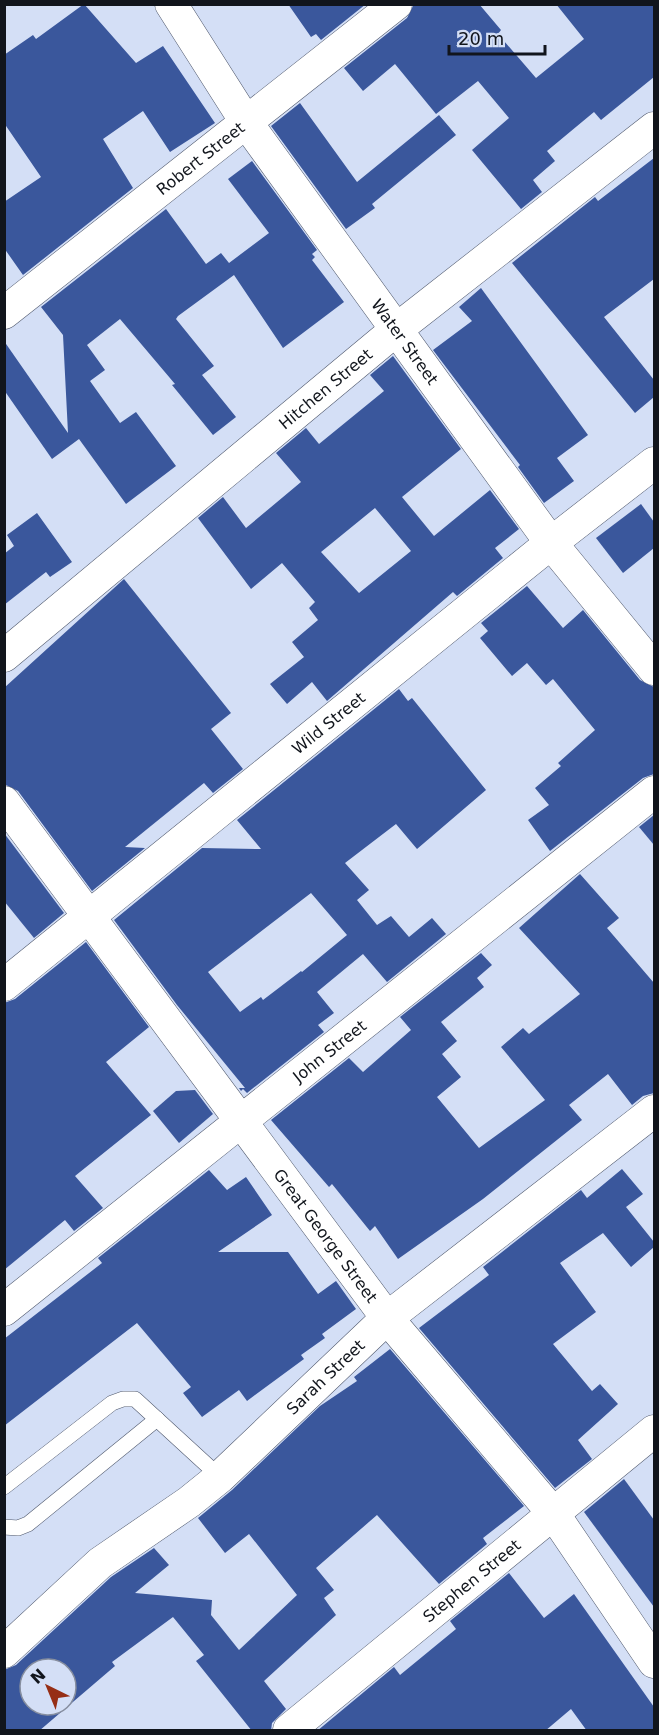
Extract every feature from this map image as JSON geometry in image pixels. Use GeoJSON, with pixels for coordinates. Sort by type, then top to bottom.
{"type":"FeatureCollection","features":[{"type":"Feature","properties":{"kind":"street","name":"Water Street"},"geometry":{"type":"LineString","coordinates":[[171,4],[246,122],[551,543],[654,669]]}},
{"type":"Feature","properties":{"kind":"street","name":"Robert Street"},"geometry":{"type":"LineString","coordinates":[[4,313],[396,4]]}},
{"type":"Feature","properties":{"kind":"street","name":"Hitchen Street"},"geometry":{"type":"LineString","coordinates":[[4,656],[397,329],[654,128]]}},
{"type":"Feature","properties":{"kind":"street","name":"Wild Street"},"geometry":{"type":"LineString","coordinates":[[4,985],[551,543],[654,463]]}},
{"type":"Feature","properties":{"kind":"street","name":"John Street"},"geometry":{"type":"LineString","coordinates":[[4,1310],[654,792]]}},
{"type":"Feature","properties":{"kind":"street","name":"Great George Street"},"geometry":{"type":"LineString","coordinates":[[4,802],[91,916],[387,1318],[553,1513],[654,1662]]}},
{"type":"Feature","properties":{"kind":"street","name":"Sarah Street"},"geometry":{"type":"LineString","coordinates":[[4,1652],[100,1563],[189,1502],[220,1477],[387,1318],[654,1111]]}},
{"type":"Feature","properties":{"kind":"street","name":"Stephen Street"},"geometry":{"type":"LineString","coordinates":[[289,1731],[654,1431]]}},
{"type":"Feature","properties":{"kind":"lane"},"geometry":{"type":"LineString","coordinates":[[4,1487],[112,1403],[123,1399],[135,1399],[220,1477]]}},
{"type":"Feature","properties":{"kind":"lane"},"geometry":{"type":"LineString","coordinates":[[4,1527],[18,1528],[28,1524],[157,1419]]}},
{"type":"Feature","properties":{"kind":"building"},"geometry":{"type":"Polygon","coordinates":[[[84,4],[136,63],[163,46],[215,123],[170,152],[143,111],[103,139],[133,188],[23,275],[4,248],[4,202],[41,177],[4,123],[4,55],[33,35],[36,39],[84,4]]]}},
{"type":"Feature","properties":{"kind":"building"},"geometry":{"type":"Polygon","coordinates":[[[288,4],[366,4],[321,40],[316,34],[311,37],[288,4]]]}},
{"type":"Feature","properties":{"kind":"building"},"geometry":{"type":"Polygon","coordinates":[[[414,4],[479,4],[501,30],[498,34],[536,78],[584,39],[556,4],[654,4],[654,77],[601,120],[594,112],[547,151],[555,161],[533,180],[542,192],[521,209],[472,150],[509,118],[478,81],[436,114],[395,64],[363,91],[344,68],[407,18],[414,4]]]}},
{"type":"Feature","properties":{"kind":"building"},"geometry":{"type":"Polygon","coordinates":[[[300,103],[357,182],[439,115],[456,135],[372,204],[375,208],[346,229],[271,126],[300,103]]]}},
{"type":"Feature","properties":{"kind":"building"},"geometry":{"type":"Polygon","coordinates":[[[654,158],[654,279],[604,317],[654,380],[654,397],[635,413],[512,263],[595,197],[598,201],[654,158]]]}},
{"type":"Feature","properties":{"kind":"building"},"geometry":{"type":"Polygon","coordinates":[[[252,161],[317,250],[312,254],[315,257],[312,260],[344,302],[283,348],[234,275],[178,316],[176,319],[214,366],[202,375],[236,417],[213,435],[172,385],[175,384],[120,319],[87,345],[105,370],[90,381],[120,423],[136,412],[176,466],[126,504],[79,439],[52,459],[4,390],[4,341],[68,433],[63,335],[41,307],[166,209],[206,264],[221,253],[229,263],[269,233],[228,179],[252,161]]]}},
{"type":"Feature","properties":{"kind":"building"},"geometry":{"type":"Polygon","coordinates":[[[481,288],[588,435],[557,458],[574,481],[544,503],[518,467],[520,465],[433,350],[472,321],[459,307],[481,288]]]}},
{"type":"Feature","properties":{"kind":"building"},"geometry":{"type":"Polygon","coordinates":[[[393,356],[461,449],[402,497],[434,536],[490,490],[519,529],[495,548],[503,558],[457,596],[453,592],[327,701],[312,682],[287,704],[270,684],[304,657],[292,642],[318,620],[309,608],[315,602],[282,563],[251,589],[198,518],[223,497],[246,528],[301,482],[276,453],[306,428],[319,444],[384,391],[370,375],[393,356]],[[375,508],[321,552],[359,593],[411,551],[375,508]]]}},
{"type":"Feature","properties":{"kind":"building"},"geometry":{"type":"Polygon","coordinates":[[[641,504],[654,522],[654,548],[623,573],[596,538],[641,504]]]}},
{"type":"Feature","properties":{"kind":"building"},"geometry":{"type":"Polygon","coordinates":[[[37,513],[72,562],[50,577],[46,572],[4,605],[4,554],[14,546],[7,535],[37,513]]]}},
{"type":"Feature","properties":{"kind":"building"},"geometry":{"type":"Polygon","coordinates":[[[124,579],[231,713],[211,729],[243,769],[213,793],[204,783],[125,847],[145,848],[92,891],[18,791],[4,784],[4,688],[124,579]]]}},
{"type":"Feature","properties":{"kind":"building"},"geometry":{"type":"Polygon","coordinates":[[[527,586],[563,628],[583,610],[640,680],[654,687],[654,774],[643,778],[550,851],[528,820],[549,805],[535,788],[561,766],[558,763],[595,730],[553,679],[546,685],[527,663],[512,676],[480,638],[488,631],[481,623],[527,586]]]}},
{"type":"Feature","properties":{"kind":"building"},"geometry":{"type":"Polygon","coordinates":[[[399,689],[408,701],[412,698],[486,790],[417,849],[396,824],[345,863],[369,890],[357,900],[377,925],[391,916],[409,937],[432,918],[446,934],[387,982],[363,954],[317,992],[334,1013],[318,1025],[324,1032],[247,1093],[243,1089],[241,1091],[239,1088],[245,1088],[177,1005],[114,920],[202,848],[261,849],[237,820],[399,689]],[[311,893],[208,972],[240,1012],[261,997],[263,1000],[302,972],[347,935],[311,893]]]}},
{"type":"Feature","properties":{"kind":"building"},"geometry":{"type":"Polygon","coordinates":[[[654,815],[654,845],[639,827],[654,815]]]}},
{"type":"Feature","properties":{"kind":"building"},"geometry":{"type":"Polygon","coordinates":[[[4,833],[64,913],[34,938],[4,901],[4,833]]]}},
{"type":"Feature","properties":{"kind":"building"},"geometry":{"type":"Polygon","coordinates":[[[580,874],[619,918],[607,928],[654,983],[654,1093],[643,1096],[632,1105],[608,1074],[569,1105],[582,1120],[483,1199],[398,1259],[375,1226],[370,1231],[332,1184],[329,1187],[271,1120],[349,1058],[363,1072],[411,1030],[400,1017],[481,953],[492,965],[477,978],[484,987],[441,1022],[457,1041],[442,1054],[461,1077],[437,1097],[479,1148],[545,1100],[501,1047],[523,1028],[529,1034],[580,994],[519,928],[580,874]]]}},
{"type":"Feature","properties":{"kind":"building"},"geometry":{"type":"Polygon","coordinates":[[[86,942],[149,1027],[106,1062],[151,1115],[75,1176],[103,1208],[74,1231],[65,1220],[4,1270],[4,1003],[15,999],[86,942]]]}},
{"type":"Feature","properties":{"kind":"building"},"geometry":{"type":"Polygon","coordinates":[[[195,1090],[213,1114],[179,1143],[153,1111],[176,1091],[195,1090]]]}},
{"type":"Feature","properties":{"kind":"building"},"geometry":{"type":"Polygon","coordinates":[[[622,1169],[643,1194],[626,1207],[654,1242],[654,1247],[631,1267],[603,1233],[560,1263],[596,1312],[553,1344],[592,1391],[600,1384],[618,1404],[578,1440],[592,1459],[555,1488],[419,1328],[489,1275],[483,1267],[581,1190],[587,1198],[622,1169]]]}},
{"type":"Feature","properties":{"kind":"building"},"geometry":{"type":"Polygon","coordinates":[[[209,1170],[227,1190],[246,1177],[272,1215],[218,1252],[288,1252],[318,1294],[336,1281],[356,1309],[322,1334],[325,1338],[301,1355],[304,1359],[247,1401],[239,1390],[202,1417],[183,1393],[191,1387],[137,1323],[4,1426],[4,1339],[102,1263],[98,1258],[209,1170]]]}},
{"type":"Feature","properties":{"kind":"building"},"geometry":{"type":"Polygon","coordinates":[[[390,1349],[524,1506],[483,1538],[487,1544],[439,1584],[377,1515],[316,1568],[334,1590],[324,1598],[336,1615],[264,1681],[286,1709],[272,1723],[271,1731],[252,1731],[196,1661],[204,1655],[173,1617],[112,1662],[115,1666],[78,1698],[78,1657],[25,1657],[111,1577],[154,1548],[169,1565],[135,1593],[212,1600],[211,1615],[239,1650],[297,1595],[249,1534],[225,1553],[198,1518],[232,1490],[320,1406],[357,1381],[354,1377],[390,1349]]]}},
{"type":"Feature","properties":{"kind":"building"},"geometry":{"type":"Polygon","coordinates":[[[624,1479],[654,1520],[654,1607],[584,1512],[624,1479]]]}},
{"type":"Feature","properties":{"kind":"building"},"geometry":{"type":"Polygon","coordinates":[[[509,1573],[544,1618],[574,1594],[654,1707],[654,1731],[587,1731],[571,1709],[545,1731],[317,1731],[394,1667],[400,1675],[456,1629],[450,1621],[509,1573]]]}},
{"type":"Feature","properties":{"kind":"building"},"geometry":{"type":"Polygon","coordinates":[[[18,1663],[18,1717],[55,1717],[39,1731],[4,1731],[4,1670],[18,1663]]]}}]}
